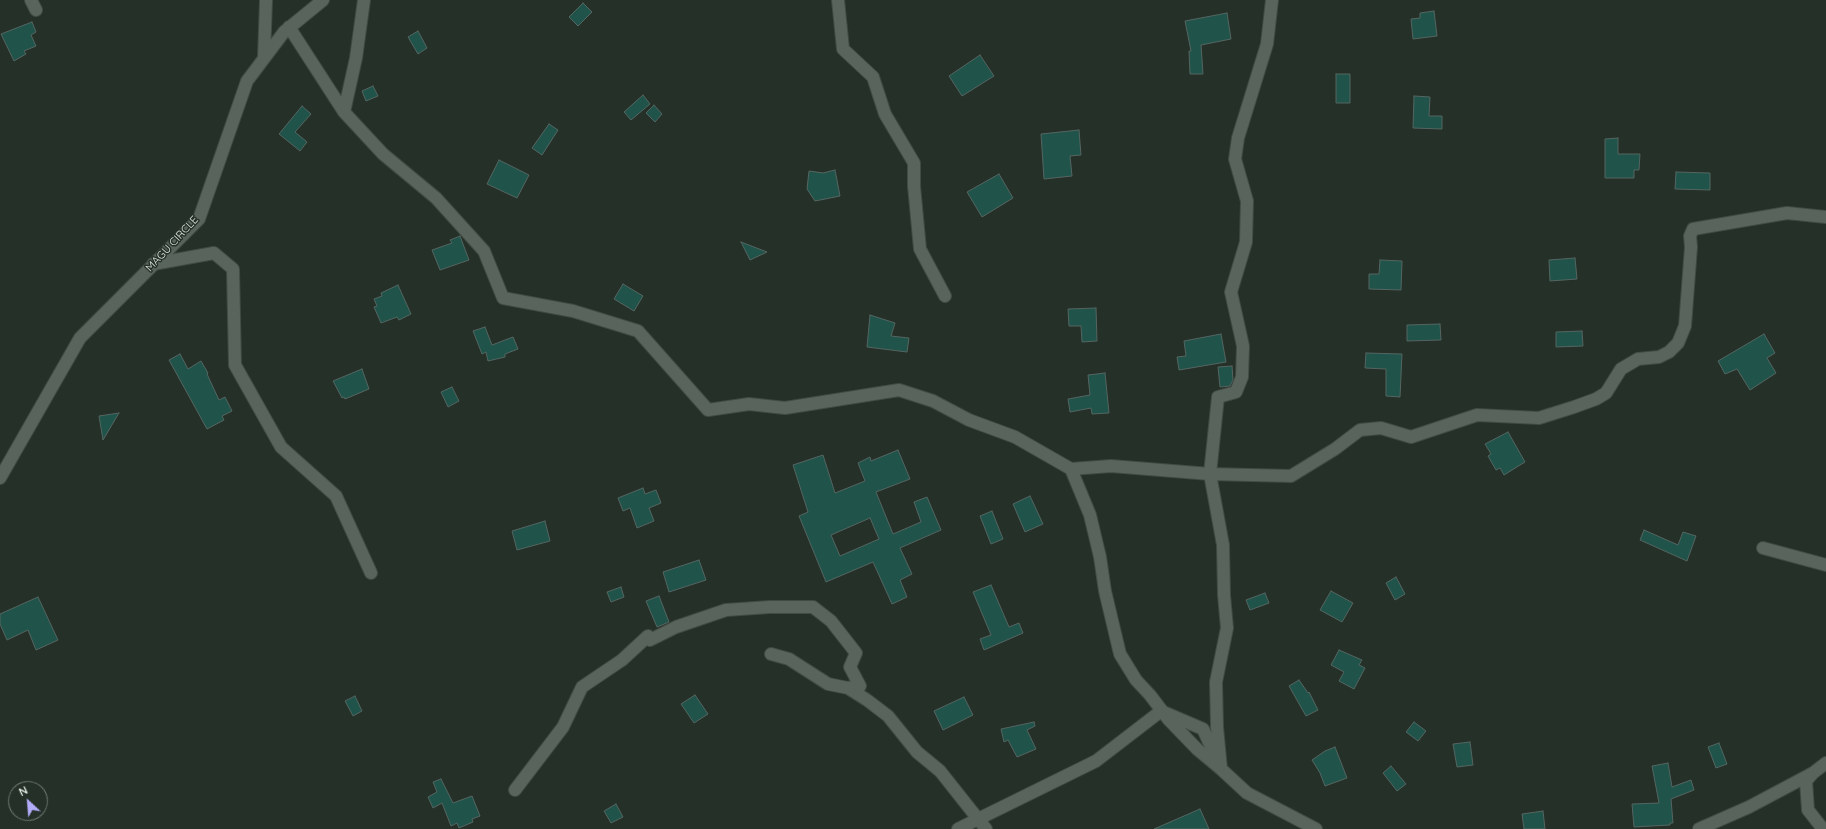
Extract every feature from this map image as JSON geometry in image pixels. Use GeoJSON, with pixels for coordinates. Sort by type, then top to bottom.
{"type":"FeatureCollection","features":[{"type":"Feature","properties":{"kind":"street"},"geometry":{"type":"LineString","coordinates":[[264,58],[266,0]]}},
{"type":"Feature","properties":{"kind":"street","name":"MAGU CIRCLE"},"geometry":{"type":"LineString","coordinates":[[0,478],[80,338],[198,219],[247,81],[284,32],[323,0]]}},
{"type":"Feature","properties":{"kind":"street"},"geometry":{"type":"LineString","coordinates":[[344,112],[356,58],[364,0]]}},
{"type":"Feature","properties":{"kind":"street"},"geometry":{"type":"LineString","coordinates":[[838,0],[843,49],[873,76],[884,114],[914,163],[914,186],[920,249],[945,296]]}},
{"type":"Feature","properties":{"kind":"street"},"geometry":{"type":"LineString","coordinates":[[1221,769],[1216,682],[1227,628],[1224,595],[1223,545],[1210,474],[1218,397],[1236,392],[1242,377],[1243,346],[1231,292],[1246,242],[1247,201],[1236,159],[1238,138],[1267,44],[1272,0]]}},
{"type":"Feature","properties":{"kind":"street"},"geometry":{"type":"LineString","coordinates":[[289,27],[344,112],[383,154],[436,198],[484,251],[503,298],[573,312],[638,331],[708,410],[749,404],[785,408],[899,390],[933,401],[969,420],[1015,436],[1071,469],[1111,466],[1210,474],[1291,476],[1335,449],[1360,430],[1381,428],[1411,437],[1477,415],[1540,418],[1596,399],[1606,393],[1621,369],[1638,359],[1659,357],[1669,352],[1678,343],[1685,326],[1691,247],[1690,236],[1693,229],[1787,212],[1826,217]]}},
{"type":"Feature","properties":{"kind":"street"},"geometry":{"type":"LineString","coordinates":[[154,264],[214,253],[233,269],[235,365],[281,447],[336,496],[371,572]]}},
{"type":"Feature","properties":{"kind":"street"},"geometry":{"type":"LineString","coordinates":[[1071,469],[1090,515],[1120,654],[1136,680],[1150,695],[1161,711],[1197,749],[1247,793],[1316,829]]}},
{"type":"Feature","properties":{"kind":"street"},"geometry":{"type":"LineString","coordinates":[[1763,548],[1826,565]]}},
{"type":"Feature","properties":{"kind":"street"},"geometry":{"type":"LineString","coordinates":[[515,790],[563,727],[582,687],[622,660],[649,638],[726,610],[770,607],[813,607],[830,621],[856,653],[850,668],[860,686],[848,688],[828,684],[789,659],[771,654]]}},
{"type":"Feature","properties":{"kind":"street"},"geometry":{"type":"LineString","coordinates":[[848,688],[888,716],[917,752],[940,771],[986,829]]}},
{"type":"Feature","properties":{"kind":"street"},"geometry":{"type":"LineString","coordinates":[[1161,711],[1202,729],[1221,769]]}},
{"type":"Feature","properties":{"kind":"street"},"geometry":{"type":"LineString","coordinates":[[958,829],[1096,762],[1161,711]]}},
{"type":"Feature","properties":{"kind":"street"},"geometry":{"type":"LineString","coordinates":[[1699,829],[1749,808],[1826,764]]}},
{"type":"Feature","properties":{"kind":"street"},"geometry":{"type":"LineString","coordinates":[[1812,773],[1806,781],[1808,810],[1823,829]]}},
{"type":"Feature","properties":{"kind":"building"},"geometry":{"type":"Polygon","coordinates":[[[583,3],[592,12],[578,26],[569,17],[583,3]]]}},
{"type":"Feature","properties":{"kind":"building"},"geometry":{"type":"Polygon","coordinates":[[[1434,11],[1437,36],[1413,39],[1411,19],[1420,18],[1420,13],[1434,11]]]}},
{"type":"Feature","properties":{"kind":"building"},"geometry":{"type":"Polygon","coordinates":[[[1227,13],[1231,39],[1201,45],[1203,74],[1190,74],[1189,51],[1191,51],[1185,21],[1227,13]]]}},
{"type":"Feature","properties":{"kind":"building"},"geometry":{"type":"Polygon","coordinates":[[[32,22],[36,32],[31,35],[36,46],[24,51],[26,54],[14,61],[1,34],[32,22]]]}},
{"type":"Feature","properties":{"kind":"building"},"geometry":{"type":"Polygon","coordinates":[[[418,31],[427,48],[418,54],[408,37],[418,31]]]}},
{"type":"Feature","properties":{"kind":"building"},"geometry":{"type":"Polygon","coordinates":[[[980,55],[994,76],[962,96],[949,76],[980,55]]]}},
{"type":"Feature","properties":{"kind":"building"},"geometry":{"type":"Polygon","coordinates":[[[1336,74],[1350,74],[1350,103],[1336,103],[1336,74]]]}},
{"type":"Feature","properties":{"kind":"building"},"geometry":{"type":"Polygon","coordinates":[[[373,86],[378,96],[366,101],[362,91],[373,86]]]}},
{"type":"Feature","properties":{"kind":"building"},"geometry":{"type":"Polygon","coordinates":[[[643,95],[650,104],[631,120],[624,112],[643,95]]]}},
{"type":"Feature","properties":{"kind":"building"},"geometry":{"type":"Polygon","coordinates":[[[1414,96],[1430,97],[1429,116],[1442,116],[1442,129],[1413,128],[1414,96]]]}},
{"type":"Feature","properties":{"kind":"building"},"geometry":{"type":"Polygon","coordinates":[[[654,105],[662,114],[655,122],[646,113],[654,105]]]}},
{"type":"Feature","properties":{"kind":"building"},"geometry":{"type":"Polygon","coordinates":[[[302,106],[311,114],[295,132],[307,142],[300,151],[279,134],[302,106]]]}},
{"type":"Feature","properties":{"kind":"building"},"geometry":{"type":"Polygon","coordinates":[[[549,124],[558,130],[542,155],[532,148],[549,124]]]}},
{"type":"Feature","properties":{"kind":"building"},"geometry":{"type":"Polygon","coordinates":[[[1079,130],[1081,155],[1070,156],[1072,176],[1044,179],[1041,134],[1079,130]]]}},
{"type":"Feature","properties":{"kind":"building"},"geometry":{"type":"Polygon","coordinates":[[[1618,138],[1618,154],[1640,154],[1639,170],[1634,170],[1634,178],[1605,178],[1605,139],[1618,138]]]}},
{"type":"Feature","properties":{"kind":"building"},"geometry":{"type":"Polygon","coordinates":[[[499,160],[529,175],[517,198],[487,184],[499,160]]]}},
{"type":"Feature","properties":{"kind":"building"},"geometry":{"type":"Polygon","coordinates":[[[835,170],[840,196],[815,201],[807,189],[809,171],[823,173],[835,170]]]}},
{"type":"Feature","properties":{"kind":"building"},"geometry":{"type":"Polygon","coordinates":[[[1676,172],[1710,173],[1710,190],[1675,189],[1676,172]]]}},
{"type":"Feature","properties":{"kind":"building"},"geometry":{"type":"Polygon","coordinates":[[[999,174],[1013,198],[982,217],[967,192],[999,174]]]}},
{"type":"Feature","properties":{"kind":"building"},"geometry":{"type":"Polygon","coordinates":[[[460,236],[469,260],[440,270],[432,250],[452,243],[450,240],[460,236]]]}},
{"type":"Feature","properties":{"kind":"building"},"geometry":{"type":"Polygon","coordinates":[[[741,242],[767,252],[750,260],[741,242]]]}},
{"type":"Feature","properties":{"kind":"building"},"geometry":{"type":"Polygon","coordinates":[[[1575,258],[1577,279],[1550,281],[1549,260],[1575,258]]]}},
{"type":"Feature","properties":{"kind":"building"},"geometry":{"type":"Polygon","coordinates":[[[1380,260],[1402,261],[1401,290],[1369,289],[1369,274],[1379,274],[1380,260]]]}},
{"type":"Feature","properties":{"kind":"building"},"geometry":{"type":"Polygon","coordinates":[[[623,284],[643,296],[634,311],[614,299],[623,284]]]}},
{"type":"Feature","properties":{"kind":"building"},"geometry":{"type":"Polygon","coordinates":[[[398,285],[411,314],[399,320],[397,317],[381,323],[374,307],[377,306],[374,299],[382,296],[381,293],[398,285]]]}},
{"type":"Feature","properties":{"kind":"building"},"geometry":{"type":"Polygon","coordinates":[[[1096,308],[1097,341],[1082,342],[1081,326],[1069,326],[1068,309],[1096,308]]]}},
{"type":"Feature","properties":{"kind":"building"},"geometry":{"type":"Polygon","coordinates":[[[870,315],[895,323],[891,336],[909,338],[907,352],[867,347],[870,315]]]}},
{"type":"Feature","properties":{"kind":"building"},"geometry":{"type":"Polygon","coordinates":[[[1440,324],[1441,340],[1407,341],[1407,325],[1440,324]]]}},
{"type":"Feature","properties":{"kind":"building"},"geometry":{"type":"Polygon","coordinates":[[[485,327],[492,345],[513,337],[518,349],[505,354],[505,357],[488,361],[486,352],[482,354],[473,331],[485,327]]]}},
{"type":"Feature","properties":{"kind":"building"},"geometry":{"type":"Polygon","coordinates":[[[1582,331],[1583,346],[1556,347],[1556,332],[1582,331]]]}},
{"type":"Feature","properties":{"kind":"building"},"geometry":{"type":"Polygon","coordinates":[[[1221,334],[1226,362],[1179,370],[1177,357],[1186,356],[1184,341],[1221,334]]]}},
{"type":"Feature","properties":{"kind":"building"},"geometry":{"type":"Polygon","coordinates":[[[1764,334],[1775,353],[1767,358],[1776,373],[1750,390],[1737,369],[1725,374],[1718,361],[1764,334]]]}},
{"type":"Feature","properties":{"kind":"building"},"geometry":{"type":"Polygon","coordinates":[[[1366,353],[1402,354],[1400,397],[1386,396],[1386,369],[1365,368],[1366,353]]]}},
{"type":"Feature","properties":{"kind":"building"},"geometry":{"type":"Polygon","coordinates":[[[180,354],[188,369],[201,361],[208,373],[207,374],[219,400],[225,397],[232,411],[222,416],[224,420],[207,429],[169,360],[180,354]]]}},
{"type":"Feature","properties":{"kind":"building"},"geometry":{"type":"Polygon","coordinates":[[[1232,366],[1233,380],[1230,386],[1220,387],[1218,367],[1232,366]]]}},
{"type":"Feature","properties":{"kind":"building"},"geometry":{"type":"Polygon","coordinates":[[[362,369],[369,389],[345,399],[344,397],[342,398],[333,381],[362,369]]]}},
{"type":"Feature","properties":{"kind":"building"},"geometry":{"type":"Polygon","coordinates":[[[1105,373],[1109,413],[1092,414],[1091,408],[1070,412],[1068,399],[1090,395],[1088,375],[1105,373]]]}},
{"type":"Feature","properties":{"kind":"building"},"geometry":{"type":"Polygon","coordinates":[[[452,387],[459,401],[448,407],[441,392],[452,387]]]}},
{"type":"Feature","properties":{"kind":"building"},"geometry":{"type":"Polygon","coordinates":[[[119,413],[103,440],[99,416],[119,413]]]}},
{"type":"Feature","properties":{"kind":"building"},"geometry":{"type":"Polygon","coordinates":[[[1508,432],[1525,462],[1504,475],[1500,468],[1496,470],[1488,456],[1491,454],[1485,444],[1508,432]]]}},
{"type":"Feature","properties":{"kind":"building"},"geometry":{"type":"Polygon","coordinates":[[[898,450],[910,479],[876,492],[893,534],[921,522],[914,502],[927,497],[941,530],[900,548],[912,574],[900,580],[907,597],[892,604],[873,562],[826,582],[799,516],[808,512],[793,465],[823,455],[835,493],[865,481],[858,463],[870,457],[871,461],[898,450]],[[870,518],[831,535],[840,556],[879,539],[870,518]]]}},
{"type":"Feature","properties":{"kind":"building"},"geometry":{"type":"Polygon","coordinates":[[[643,488],[645,494],[656,490],[661,503],[649,508],[654,521],[637,528],[630,508],[623,511],[618,498],[643,488]]]}},
{"type":"Feature","properties":{"kind":"building"},"geometry":{"type":"Polygon","coordinates":[[[1030,496],[1043,524],[1025,532],[1013,504],[1030,496]]]}},
{"type":"Feature","properties":{"kind":"building"},"geometry":{"type":"Polygon","coordinates":[[[992,511],[1003,539],[991,544],[980,516],[992,511]]]}},
{"type":"Feature","properties":{"kind":"building"},"geometry":{"type":"Polygon","coordinates":[[[545,521],[550,541],[517,550],[512,531],[545,521]]]}},
{"type":"Feature","properties":{"kind":"building"},"geometry":{"type":"Polygon","coordinates":[[[1644,530],[1678,545],[1683,532],[1696,536],[1687,561],[1640,540],[1644,530]]]}},
{"type":"Feature","properties":{"kind":"building"},"geometry":{"type":"Polygon","coordinates":[[[699,560],[706,580],[669,592],[663,572],[699,560]]]}},
{"type":"Feature","properties":{"kind":"building"},"geometry":{"type":"Polygon","coordinates":[[[1396,577],[1405,594],[1395,600],[1386,583],[1396,577]]]}},
{"type":"Feature","properties":{"kind":"building"},"geometry":{"type":"Polygon","coordinates":[[[991,585],[1009,627],[1019,623],[1023,633],[984,650],[980,639],[991,635],[973,592],[991,585]]]}},
{"type":"Feature","properties":{"kind":"building"},"geometry":{"type":"Polygon","coordinates":[[[621,587],[624,597],[611,602],[607,592],[621,587]]]}},
{"type":"Feature","properties":{"kind":"building"},"geometry":{"type":"Polygon","coordinates":[[[1331,591],[1353,603],[1342,622],[1320,610],[1331,591]]]}},
{"type":"Feature","properties":{"kind":"building"},"geometry":{"type":"Polygon","coordinates":[[[1265,593],[1269,603],[1250,610],[1246,600],[1265,593]]]}},
{"type":"Feature","properties":{"kind":"building"},"geometry":{"type":"Polygon","coordinates":[[[659,596],[669,622],[657,627],[646,601],[659,596]]]}},
{"type":"Feature","properties":{"kind":"building"},"geometry":{"type":"Polygon","coordinates":[[[38,597],[58,640],[36,650],[28,630],[7,640],[0,624],[0,614],[38,597]]]}},
{"type":"Feature","properties":{"kind":"building"},"geometry":{"type":"Polygon","coordinates":[[[1339,650],[1362,660],[1359,665],[1365,668],[1354,689],[1339,681],[1344,672],[1331,665],[1339,650]]]}},
{"type":"Feature","properties":{"kind":"building"},"geometry":{"type":"Polygon","coordinates":[[[1299,680],[1308,693],[1309,692],[1318,710],[1306,716],[1289,686],[1299,680]]]}},
{"type":"Feature","properties":{"kind":"building"},"geometry":{"type":"Polygon","coordinates":[[[695,695],[708,714],[694,723],[681,704],[695,695]]]}},
{"type":"Feature","properties":{"kind":"building"},"geometry":{"type":"Polygon","coordinates":[[[355,696],[362,711],[353,716],[345,701],[355,696]]]}},
{"type":"Feature","properties":{"kind":"building"},"geometry":{"type":"Polygon","coordinates":[[[964,697],[973,715],[943,730],[934,711],[964,697]]]}},
{"type":"Feature","properties":{"kind":"building"},"geometry":{"type":"Polygon","coordinates":[[[1034,722],[1035,726],[1027,730],[1036,749],[1017,757],[1008,740],[1004,742],[1001,729],[1034,722]]]}},
{"type":"Feature","properties":{"kind":"building"},"geometry":{"type":"Polygon","coordinates":[[[1414,722],[1426,731],[1418,741],[1406,732],[1414,722]]]}},
{"type":"Feature","properties":{"kind":"building"},"geometry":{"type":"Polygon","coordinates":[[[1470,742],[1473,765],[1457,767],[1453,744],[1470,742]]]}},
{"type":"Feature","properties":{"kind":"building"},"geometry":{"type":"Polygon","coordinates":[[[1719,743],[1727,764],[1716,768],[1708,747],[1719,743]]]}},
{"type":"Feature","properties":{"kind":"building"},"geometry":{"type":"Polygon","coordinates":[[[1335,747],[1347,778],[1325,786],[1320,773],[1312,760],[1325,751],[1335,747]]]}},
{"type":"Feature","properties":{"kind":"building"},"geometry":{"type":"Polygon","coordinates":[[[1668,763],[1672,787],[1691,780],[1694,790],[1671,799],[1673,823],[1670,823],[1670,825],[1634,827],[1632,804],[1659,803],[1652,766],[1668,763]]]}},
{"type":"Feature","properties":{"kind":"building"},"geometry":{"type":"Polygon","coordinates":[[[1391,766],[1406,784],[1397,791],[1383,773],[1391,766]]]}},
{"type":"Feature","properties":{"kind":"building"},"geometry":{"type":"Polygon","coordinates":[[[441,779],[453,803],[472,796],[480,816],[472,819],[473,822],[459,828],[457,823],[451,826],[442,803],[433,808],[428,797],[437,792],[433,782],[441,779]]]}},
{"type":"Feature","properties":{"kind":"building"},"geometry":{"type":"Polygon","coordinates":[[[616,804],[623,817],[611,823],[604,811],[616,804]]]}},
{"type":"Feature","properties":{"kind":"building"},"geometry":{"type":"Polygon","coordinates":[[[1200,809],[1209,829],[1154,829],[1200,809]]]}},
{"type":"Feature","properties":{"kind":"building"},"geometry":{"type":"Polygon","coordinates":[[[1543,811],[1545,829],[1524,829],[1522,814],[1543,811]]]}}]}
